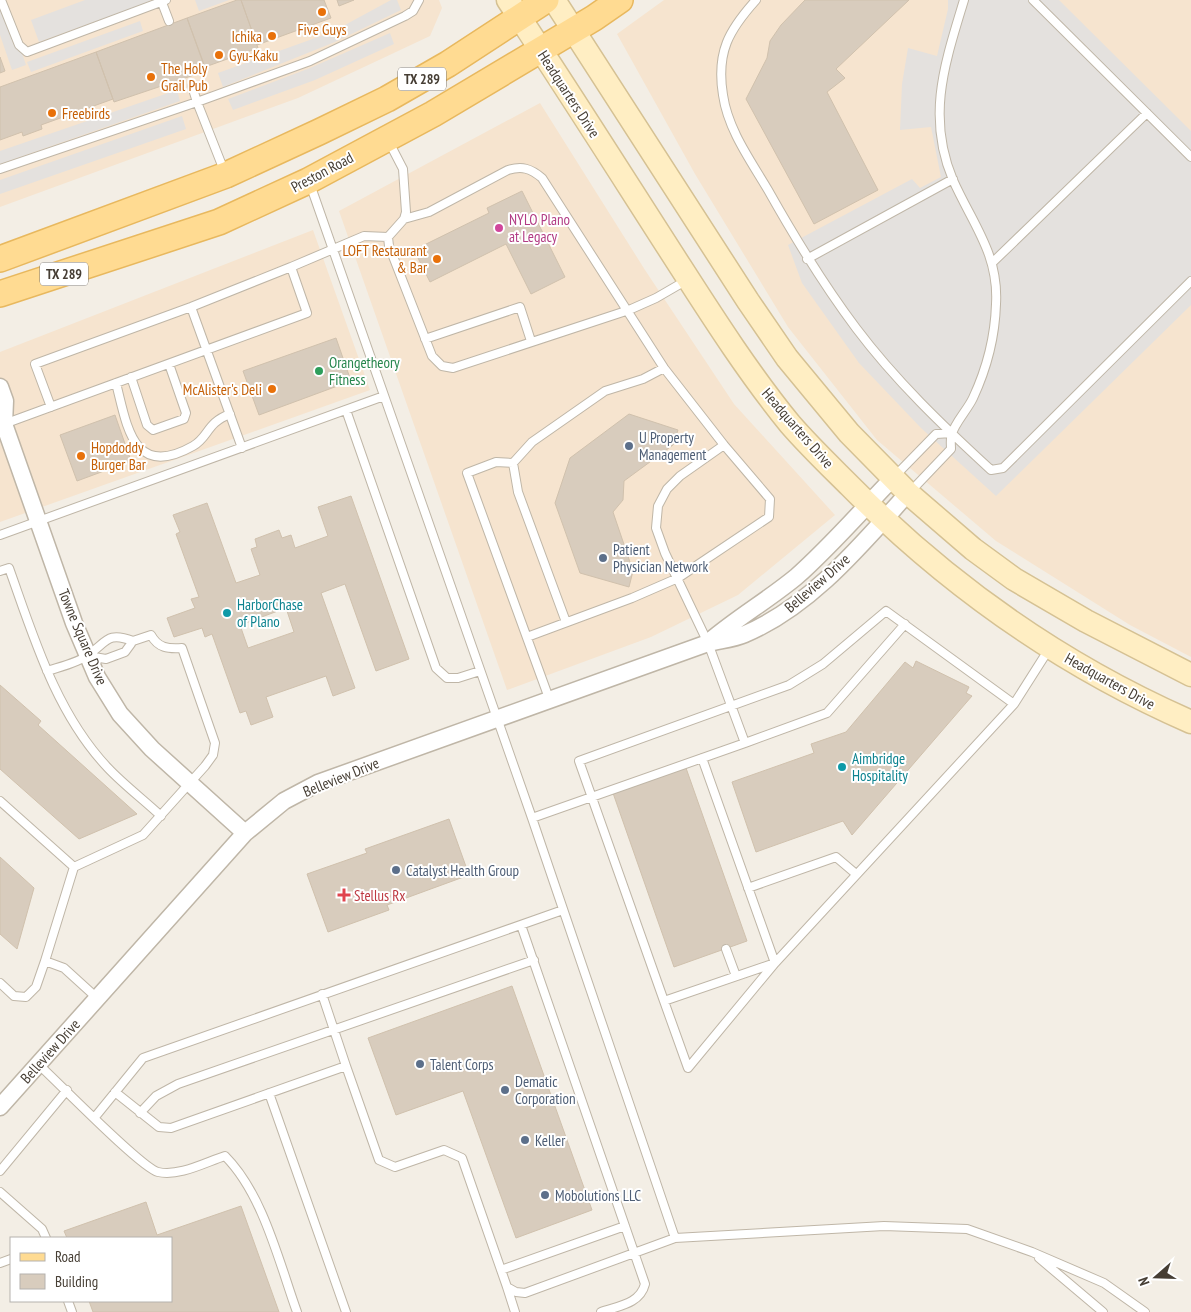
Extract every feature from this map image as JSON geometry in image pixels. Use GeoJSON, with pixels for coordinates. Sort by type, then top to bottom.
{"type":"FeatureCollection","features":[{"type":"Feature","properties":{"kind":"main road","name":"TX 289"},"geometry":{"type":"LineString","coordinates":[[0,258],[226,175],[387,100],[514,9],[546,0]]}},
{"type":"Feature","properties":{"kind":"main road"},"geometry":{"type":"LineString","coordinates":[[554,0],[720,258],[787,358],[844,426],[901,486],[973,549],[1014,579],[1086,621],[1191,675]]}},
{"type":"Feature","properties":{"kind":"main road","name":"Preston Road"},"geometry":{"type":"LineString","coordinates":[[0,294],[219,222],[308,181],[387,139],[541,50],[620,0]]}},
{"type":"Feature","properties":{"kind":"main road","name":"Headquarters Drive"},"geometry":{"type":"LineString","coordinates":[[514,9],[688,279],[736,350],[792,425],[884,520],[980,601],[1049,648],[1117,688],[1191,722]]}},
{"type":"Feature","properties":{"kind":"main road"},"geometry":{"type":"LineString","coordinates":[[219,222],[230,189],[226,175]]}},
{"type":"Feature","properties":{"kind":"main road"},"geometry":{"type":"LineString","coordinates":[[688,279],[720,258]]}},
{"type":"Feature","properties":{"kind":"street","name":"Towne Square Drive"},"geometry":{"type":"LineString","coordinates":[[0,387],[5,401],[2,421],[97,677],[120,714],[152,749],[245,833]]}},
{"type":"Feature","properties":{"kind":"street","name":"Belleview Drive"},"geometry":{"type":"LineString","coordinates":[[708,643],[736,619],[765,601],[797,575],[868,504],[901,486]]}},
{"type":"Feature","properties":{"kind":"street","name":"Belleview Drive"},"geometry":{"type":"LineString","coordinates":[[0,1107],[245,833],[284,801],[318,783],[498,720],[708,643],[743,635],[775,619],[809,594],[884,520],[901,486]]}},
{"type":"Feature","properties":{"kind":"lane"},"geometry":{"type":"LineString","coordinates":[[1,0],[19,45],[26,52],[163,1],[169,21]]}},
{"type":"Feature","properties":{"kind":"lane"},"geometry":{"type":"LineString","coordinates":[[0,169],[197,102],[310,61],[405,16],[413,11],[419,0]]}},
{"type":"Feature","properties":{"kind":"lane"},"geometry":{"type":"LineString","coordinates":[[756,0],[736,22],[726,39],[722,65],[723,95],[733,130],[807,258],[856,328],[905,385],[991,470],[1003,468],[1191,281]]}},
{"type":"Feature","properties":{"kind":"lane"},"geometry":{"type":"LineString","coordinates":[[901,486],[951,449],[952,433],[973,398],[989,359],[996,303],[993,262],[953,180],[941,137],[938,107],[942,78],[964,0]]}},
{"type":"Feature","properties":{"kind":"lane"},"geometry":{"type":"LineString","coordinates":[[1033,0],[1191,157]]}},
{"type":"Feature","properties":{"kind":"lane"},"geometry":{"type":"LineString","coordinates":[[192,86],[226,175]]}},
{"type":"Feature","properties":{"kind":"lane"},"geometry":{"type":"LineString","coordinates":[[993,262],[1147,113]]}},
{"type":"Feature","properties":{"kind":"lane"},"geometry":{"type":"LineString","coordinates":[[387,139],[403,169],[406,197],[404,219]]}},
{"type":"Feature","properties":{"kind":"lane"},"geometry":{"type":"LineString","coordinates":[[527,637],[632,598],[678,578],[769,517],[770,499],[724,445],[664,368],[628,310],[542,178],[533,170],[520,167],[508,170],[429,212],[404,219],[388,237],[389,246],[432,356],[442,366],[453,368],[628,310],[656,298],[688,279]]}},
{"type":"Feature","properties":{"kind":"lane"},"geometry":{"type":"LineString","coordinates":[[807,258],[953,180]]}},
{"type":"Feature","properties":{"kind":"lane"},"geometry":{"type":"LineString","coordinates":[[308,181],[334,249],[498,720],[675,1238]]}},
{"type":"Feature","properties":{"kind":"lane"},"geometry":{"type":"LineString","coordinates":[[50,407],[35,364],[192,307],[364,236],[388,237]]}},
{"type":"Feature","properties":{"kind":"lane"},"geometry":{"type":"LineString","coordinates":[[2,421],[50,407],[307,313],[291,267]]}},
{"type":"Feature","properties":{"kind":"lane"},"geometry":{"type":"LineString","coordinates":[[192,307],[242,448]]}},
{"type":"Feature","properties":{"kind":"lane"},"geometry":{"type":"LineString","coordinates":[[425,339],[520,308],[532,341]]}},
{"type":"Feature","properties":{"kind":"lane"},"geometry":{"type":"LineString","coordinates":[[131,377],[147,425],[154,430],[184,419],[186,413],[169,364]]}},
{"type":"Feature","properties":{"kind":"lane"},"geometry":{"type":"LineString","coordinates":[[513,463],[532,442],[605,391],[643,379],[664,368]]}},
{"type":"Feature","properties":{"kind":"lane"},"geometry":{"type":"LineString","coordinates":[[116,383],[131,436],[137,446],[155,457],[193,446],[215,420],[230,414]]}},
{"type":"Feature","properties":{"kind":"lane"},"geometry":{"type":"LineString","coordinates":[[0,535],[384,396]]}},
{"type":"Feature","properties":{"kind":"lane"},"geometry":{"type":"LineString","coordinates":[[346,410],[436,668],[448,678],[458,678],[480,671]]}},
{"type":"Feature","properties":{"kind":"lane"},"geometry":{"type":"LineString","coordinates":[[901,486],[936,434],[952,433]]}},
{"type":"Feature","properties":{"kind":"lane"},"geometry":{"type":"LineString","coordinates":[[724,445],[680,476],[667,489],[658,506],[656,528],[665,553],[708,643],[744,743]]}},
{"type":"Feature","properties":{"kind":"lane"},"geometry":{"type":"LineString","coordinates":[[513,463],[496,462],[468,473],[550,701]]}},
{"type":"Feature","properties":{"kind":"lane"},"geometry":{"type":"LineString","coordinates":[[513,463],[518,492],[566,622]]}},
{"type":"Feature","properties":{"kind":"lane"},"geometry":{"type":"LineString","coordinates":[[0,571],[9,568],[47,672],[58,695],[86,740],[102,761],[161,816]]}},
{"type":"Feature","properties":{"kind":"lane"},"geometry":{"type":"LineString","coordinates":[[1014,704],[886,611],[859,636],[823,664],[798,680],[731,707],[579,761],[688,1068],[775,963],[1014,704],[1049,648]]}},
{"type":"Feature","properties":{"kind":"lane"},"geometry":{"type":"LineString","coordinates":[[532,818],[827,713],[905,624]]}},
{"type":"Feature","properties":{"kind":"lane"},"geometry":{"type":"LineString","coordinates":[[0,983],[14,996],[26,997],[36,987],[74,867],[143,835],[213,755],[215,743],[182,648],[168,649],[155,642],[151,635],[133,641],[125,652],[106,659],[88,656]]}},
{"type":"Feature","properties":{"kind":"lane"},"geometry":{"type":"LineString","coordinates":[[47,672],[88,656],[100,643],[120,636],[133,641]]}},
{"type":"Feature","properties":{"kind":"lane"},"geometry":{"type":"LineString","coordinates":[[702,758],[775,963]]}},
{"type":"Feature","properties":{"kind":"lane"},"geometry":{"type":"LineString","coordinates":[[0,801],[74,867]]}},
{"type":"Feature","properties":{"kind":"lane"},"geometry":{"type":"LineString","coordinates":[[748,888],[836,857],[856,874]]}},
{"type":"Feature","properties":{"kind":"lane"},"geometry":{"type":"LineString","coordinates":[[95,1117],[144,1058],[563,910]]}},
{"type":"Feature","properties":{"kind":"lane"},"geometry":{"type":"LineString","coordinates":[[521,925],[645,1284],[643,1293],[635,1300],[601,1312]]}},
{"type":"Feature","properties":{"kind":"lane"},"geometry":{"type":"LineString","coordinates":[[726,949],[736,976]]}},
{"type":"Feature","properties":{"kind":"lane"},"geometry":{"type":"LineString","coordinates":[[140,1113],[156,1096],[178,1084],[534,960]]}},
{"type":"Feature","properties":{"kind":"lane"},"geometry":{"type":"LineString","coordinates":[[45,961],[64,968],[97,998]]}},
{"type":"Feature","properties":{"kind":"lane"},"geometry":{"type":"LineString","coordinates":[[664,1001],[775,963]]}},
{"type":"Feature","properties":{"kind":"lane"},"geometry":{"type":"LineString","coordinates":[[322,994],[379,1160],[395,1167],[444,1150],[462,1158],[515,1312]]}},
{"type":"Feature","properties":{"kind":"lane"},"geometry":{"type":"LineString","coordinates":[[38,1064],[134,1155],[157,1172],[179,1171],[225,1156],[240,1171],[260,1210],[297,1312]]}},
{"type":"Feature","properties":{"kind":"lane"},"geometry":{"type":"LineString","coordinates":[[115,1092],[159,1127],[171,1128],[346,1066]]}},
{"type":"Feature","properties":{"kind":"lane"},"geometry":{"type":"LineString","coordinates":[[0,1171],[66,1090]]}},
{"type":"Feature","properties":{"kind":"lane"},"geometry":{"type":"LineString","coordinates":[[269,1093],[346,1312]]}},
{"type":"Feature","properties":{"kind":"lane"},"geometry":{"type":"LineString","coordinates":[[0,1192],[42,1229],[46,1237]]}},
{"type":"Feature","properties":{"kind":"lane"},"geometry":{"type":"LineString","coordinates":[[501,1270],[625,1226]]}},
{"type":"Feature","properties":{"kind":"lane"},"geometry":{"type":"LineString","coordinates":[[507,1287],[516,1292],[526,1293],[675,1238],[884,1226],[967,1228],[1032,1252],[1104,1283],[1144,1312]]}},
{"type":"Feature","properties":{"kind":"lane"},"geometry":{"type":"LineString","coordinates":[[1032,1252],[1103,1312]]}},
{"type":"Feature","properties":{"kind":"shaded area"},"geometry":{"type":"Polygon","coordinates":[[[0,0],[439,0],[442,8],[430,36],[298,98],[0,207],[0,0]]]}},
{"type":"Feature","properties":{"kind":"shaded area"},"geometry":{"type":"Polygon","coordinates":[[[0,0],[4,0],[26,65],[12,70],[0,35],[0,0]]]}},
{"type":"Feature","properties":{"kind":"shaded area"},"geometry":{"type":"Polygon","coordinates":[[[85,0],[151,1],[39,42],[31,20],[85,0]]]}},
{"type":"Feature","properties":{"kind":"shaded area"},"geometry":{"type":"Polygon","coordinates":[[[195,0],[229,0],[199,11],[195,0]]]}},
{"type":"Feature","properties":{"kind":"shaded area"},"geometry":{"type":"Polygon","coordinates":[[[391,0],[397,0],[401,10],[335,42],[223,87],[218,73],[332,32],[391,0]]]}},
{"type":"Feature","properties":{"kind":"shaded area"},"geometry":{"type":"Polygon","coordinates":[[[664,0],[1191,0],[1191,657],[1130,625],[996,541],[877,440],[788,327],[695,174],[617,34],[664,0]]]}},
{"type":"Feature","properties":{"kind":"shaded area"},"geometry":{"type":"Polygon","coordinates":[[[948,0],[1059,0],[1191,131],[1191,305],[996,496],[921,428],[859,363],[802,283],[788,245],[912,179],[920,188],[941,177],[931,127],[900,130],[902,84],[908,48],[937,56],[948,9],[948,0]]]}},
{"type":"Feature","properties":{"kind":"shaded area"},"geometry":{"type":"Polygon","coordinates":[[[140,21],[143,31],[31,72],[27,62],[140,21]]]}},
{"type":"Feature","properties":{"kind":"shaded area"},"geometry":{"type":"Polygon","coordinates":[[[390,33],[394,44],[315,80],[233,110],[228,99],[310,68],[390,33]]]}},
{"type":"Feature","properties":{"kind":"shaded area"},"geometry":{"type":"Polygon","coordinates":[[[177,90],[180,101],[0,164],[0,151],[177,90]]]}},
{"type":"Feature","properties":{"kind":"shaded area"},"geometry":{"type":"Polygon","coordinates":[[[540,103],[645,270],[734,404],[835,515],[738,595],[651,637],[507,690],[339,211],[540,103]]]}},
{"type":"Feature","properties":{"kind":"shaded area"},"geometry":{"type":"Polygon","coordinates":[[[182,116],[186,129],[0,194],[0,180],[182,116]]]}},
{"type":"Feature","properties":{"kind":"shaded area"},"geometry":{"type":"Polygon","coordinates":[[[313,230],[370,390],[0,522],[0,352],[313,230]]]}},
{"type":"Feature","properties":{"kind":"building"},"geometry":{"type":"Polygon","coordinates":[[[241,0],[258,48],[205,67],[187,18],[241,0]]]}},
{"type":"Feature","properties":{"kind":"building"},"geometry":{"type":"Polygon","coordinates":[[[241,0],[324,0],[331,18],[257,45],[241,0]]]}},
{"type":"Feature","properties":{"kind":"building"},"geometry":{"type":"Polygon","coordinates":[[[337,0],[354,0],[339,6],[337,0]]]}},
{"type":"Feature","properties":{"kind":"building"},"geometry":{"type":"Polygon","coordinates":[[[805,0],[909,0],[836,69],[845,78],[827,92],[878,190],[814,224],[746,99],[767,58],[770,41],[781,25],[805,0]]]}},
{"type":"Feature","properties":{"kind":"building"},"geometry":{"type":"Polygon","coordinates":[[[187,18],[206,71],[114,102],[96,52],[187,18]]]}},
{"type":"Feature","properties":{"kind":"building"},"geometry":{"type":"Polygon","coordinates":[[[96,52],[113,99],[41,125],[42,129],[23,136],[22,132],[0,140],[0,87],[96,52]]]}},
{"type":"Feature","properties":{"kind":"building"},"geometry":{"type":"Polygon","coordinates":[[[0,57],[5,71],[0,73],[0,57]]]}},
{"type":"Feature","properties":{"kind":"building","name":"NYLO Plano at Legacy"},"geometry":{"type":"Polygon","coordinates":[[[522,191],[565,277],[531,294],[506,244],[430,282],[414,250],[489,213],[487,208],[522,191]]]}},
{"type":"Feature","properties":{"kind":"building"},"geometry":{"type":"Polygon","coordinates":[[[336,338],[351,381],[259,415],[243,371],[336,338]]]}},
{"type":"Feature","properties":{"kind":"building"},"geometry":{"type":"Polygon","coordinates":[[[629,414],[678,430],[673,445],[624,481],[623,500],[613,512],[633,571],[629,587],[580,573],[555,503],[570,458],[629,414]]]}},
{"type":"Feature","properties":{"kind":"building"},"geometry":{"type":"Polygon","coordinates":[[[115,415],[131,461],[77,481],[60,435],[115,415]]]}},
{"type":"Feature","properties":{"kind":"building","name":"HarborChase of Plano"},"geometry":{"type":"Polygon","coordinates":[[[351,496],[409,659],[376,671],[345,584],[321,593],[355,688],[333,696],[326,676],[266,697],[273,717],[251,725],[246,711],[240,713],[212,634],[205,637],[202,628],[174,637],[167,618],[195,608],[191,599],[199,597],[176,534],[180,532],[173,515],[207,503],[236,583],[260,575],[251,549],[257,547],[255,539],[279,530],[282,538],[291,535],[295,548],[328,536],[318,507],[351,496]],[[286,608],[240,625],[248,648],[294,632],[286,608]]]}},
{"type":"Feature","properties":{"kind":"building","name":"Aimbridge Hospitality"},"geometry":{"type":"Polygon","coordinates":[[[916,661],[969,687],[966,693],[972,696],[852,835],[843,821],[756,852],[732,782],[814,753],[811,744],[846,732],[905,662],[913,668],[916,661]]]}},
{"type":"Feature","properties":{"kind":"building"},"geometry":{"type":"Polygon","coordinates":[[[0,685],[41,721],[38,725],[137,814],[79,839],[0,769],[0,685]]]}},
{"type":"Feature","properties":{"kind":"building"},"geometry":{"type":"Polygon","coordinates":[[[686,768],[747,941],[674,967],[613,793],[686,768]]]}},
{"type":"Feature","properties":{"kind":"building"},"geometry":{"type":"Polygon","coordinates":[[[449,819],[469,875],[387,905],[389,910],[328,932],[307,874],[367,853],[365,849],[449,819]]]}},
{"type":"Feature","properties":{"kind":"building"},"geometry":{"type":"Polygon","coordinates":[[[0,857],[34,888],[17,949],[0,934],[0,857]]]}},
{"type":"Feature","properties":{"kind":"building"},"geometry":{"type":"Polygon","coordinates":[[[512,986],[592,1210],[516,1238],[463,1091],[396,1115],[368,1038],[512,986]]]}},
{"type":"Feature","properties":{"kind":"building"},"geometry":{"type":"Polygon","coordinates":[[[146,1202],[157,1235],[241,1206],[279,1312],[93,1312],[89,1302],[172,1302],[172,1237],[67,1237],[64,1231],[146,1202]]]}},
{"type":"Feature","properties":{"kind":"place","name":"Five Guys"},"geometry":{"type":"Point","coordinates":[322,12]}},
{"type":"Feature","properties":{"kind":"place","name":"Ichika"},"geometry":{"type":"Point","coordinates":[272,36]}},
{"type":"Feature","properties":{"kind":"place","name":"Gyu-Kaku"},"geometry":{"type":"Point","coordinates":[219,55]}},
{"type":"Feature","properties":{"kind":"place","name":"The Holy Grail Pub"},"geometry":{"type":"Point","coordinates":[151,77]}},
{"type":"Feature","properties":{"kind":"place","name":"Freebirds"},"geometry":{"type":"Point","coordinates":[52,113]}},
{"type":"Feature","properties":{"kind":"place","name":"NYLO Plano at Legacy"},"geometry":{"type":"Point","coordinates":[499,228]}},
{"type":"Feature","properties":{"kind":"place","name":"LOFT Restaurant & Bar"},"geometry":{"type":"Point","coordinates":[437,259]}},
{"type":"Feature","properties":{"kind":"place","name":"Orangetheory Fitness"},"geometry":{"type":"Point","coordinates":[319,371]}},
{"type":"Feature","properties":{"kind":"place","name":"McAlister's Deli"},"geometry":{"type":"Point","coordinates":[272,389]}},
{"type":"Feature","properties":{"kind":"place","name":"U Property Management"},"geometry":{"type":"Point","coordinates":[629,446]}},
{"type":"Feature","properties":{"kind":"place","name":"Hopdoddy Burger Bar"},"geometry":{"type":"Point","coordinates":[81,456]}},
{"type":"Feature","properties":{"kind":"place","name":"Patient Physician Network"},"geometry":{"type":"Point","coordinates":[603,558]}},
{"type":"Feature","properties":{"kind":"place","name":"HarborChase of Plano"},"geometry":{"type":"Point","coordinates":[227,613]}},
{"type":"Feature","properties":{"kind":"place","name":"Aimbridge Hospitality"},"geometry":{"type":"Point","coordinates":[842,767]}},
{"type":"Feature","properties":{"kind":"place","name":"Catalyst Health Group"},"geometry":{"type":"Point","coordinates":[396,870]}},
{"type":"Feature","properties":{"kind":"place","name":"Stellus Rx"},"geometry":{"type":"Point","coordinates":[344,895]}},
{"type":"Feature","properties":{"kind":"place","name":"Talent Corps"},"geometry":{"type":"Point","coordinates":[420,1064]}},
{"type":"Feature","properties":{"kind":"place","name":"Dematic Corporation"},"geometry":{"type":"Point","coordinates":[505,1090]}},
{"type":"Feature","properties":{"kind":"place","name":"Keller"},"geometry":{"type":"Point","coordinates":[525,1140]}},
{"type":"Feature","properties":{"kind":"place","name":"Mobolutions LLC"},"geometry":{"type":"Point","coordinates":[545,1195]}}]}
